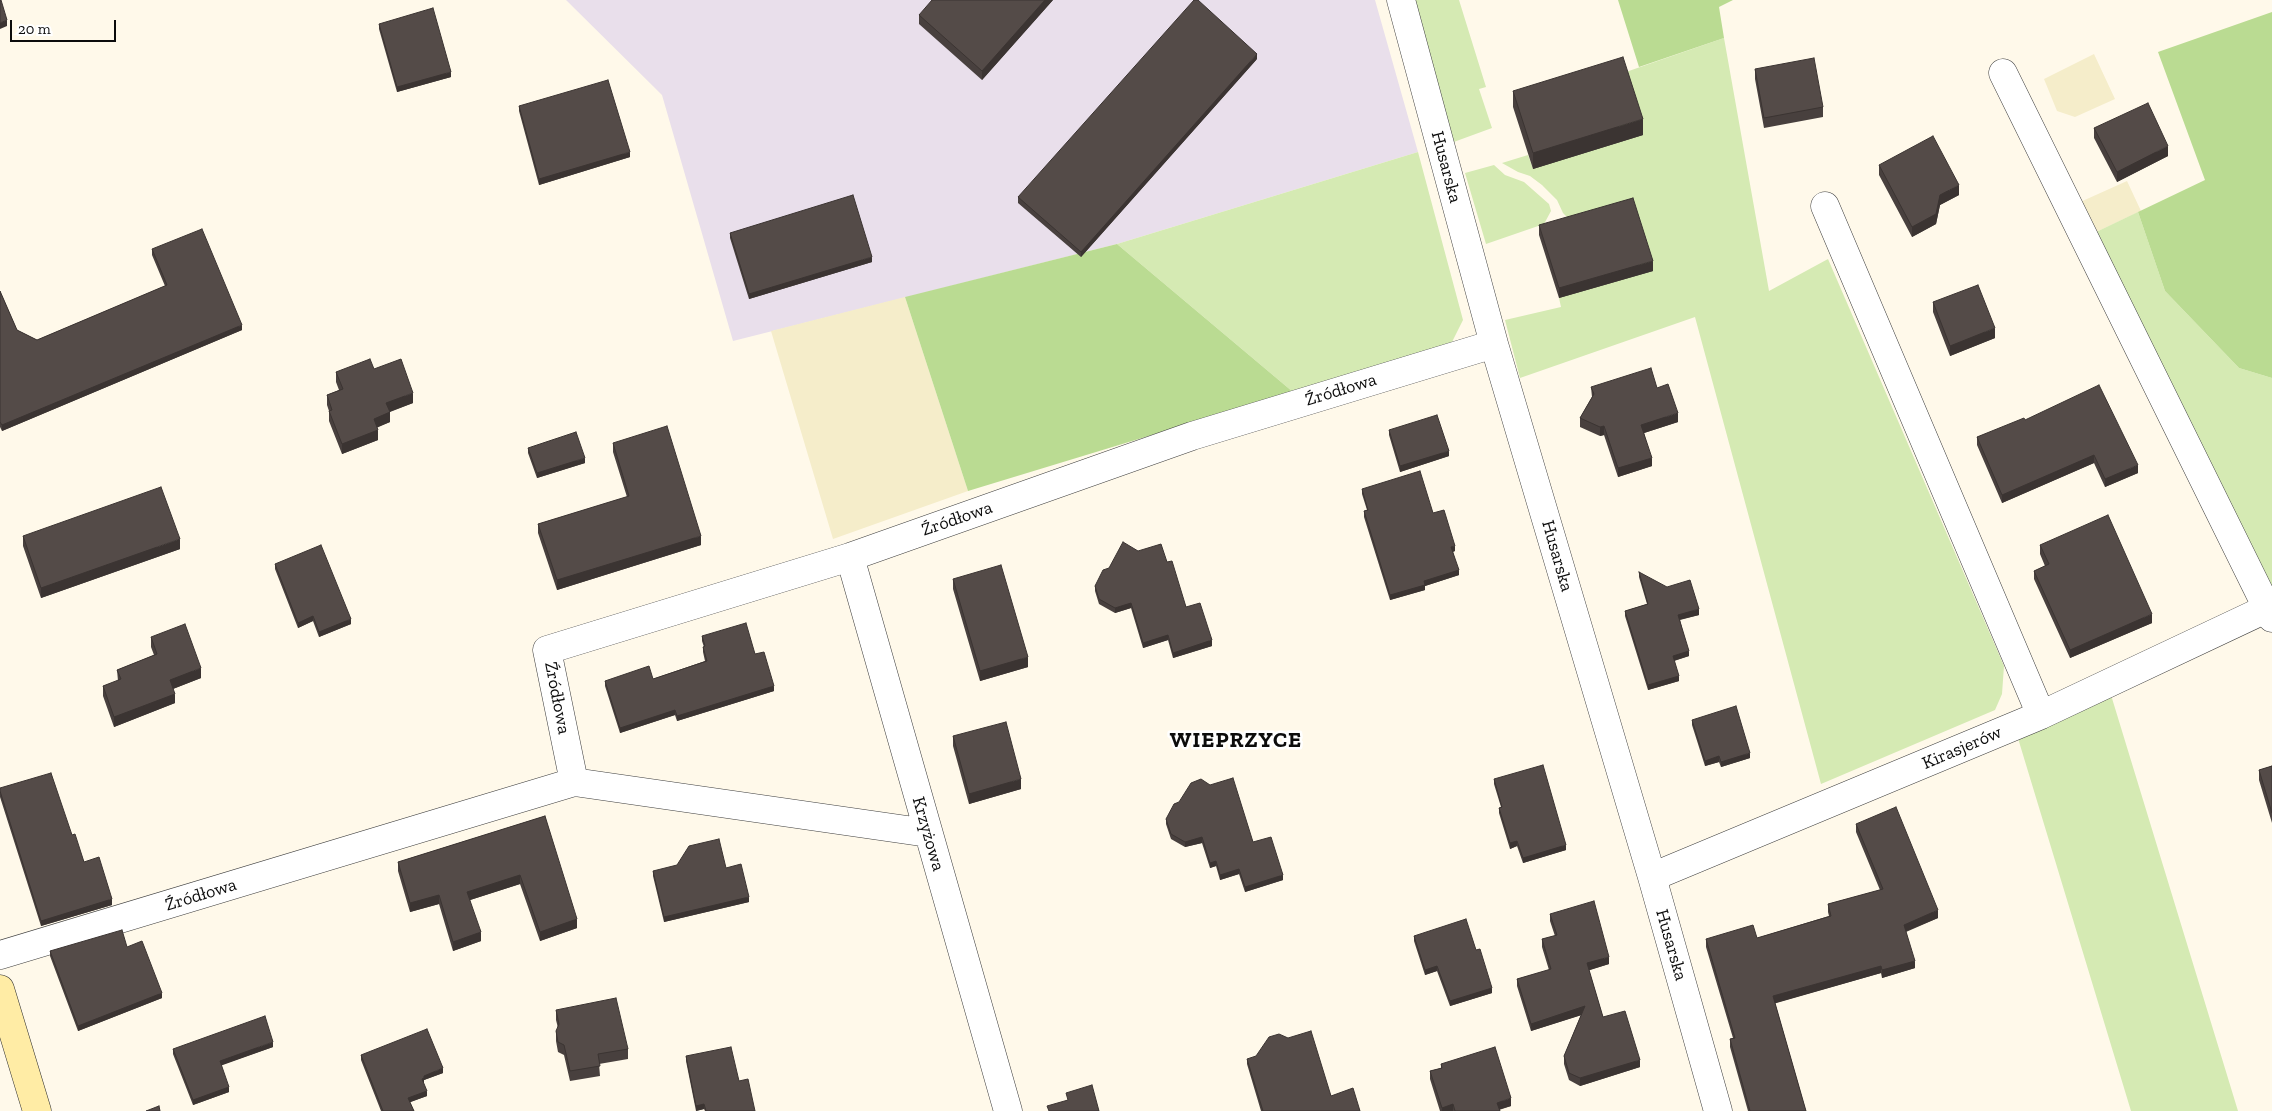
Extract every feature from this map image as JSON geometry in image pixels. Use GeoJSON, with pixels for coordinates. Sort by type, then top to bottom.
{"type":"FeatureCollection","features":[{"type":"Feature","properties":{"kind":"main road"},"geometry":{"type":"LineString","coordinates":[[0,989],[37,1111]]}},
{"type":"Feature","properties":{"kind":"street","name":"Husarska"},"geometry":{"type":"LineString","coordinates":[[1400,0],[1494,344],[1652,877],[1718,1111]]}},
{"type":"Feature","properties":{"kind":"street"},"geometry":{"type":"LineString","coordinates":[[2003,73],[2270,613]]}},
{"type":"Feature","properties":{"kind":"street"},"geometry":{"type":"LineString","coordinates":[[1825,206],[2042,715]]}},
{"type":"Feature","properties":{"kind":"street","name":"Źródłowa"},"geometry":{"type":"LineString","coordinates":[[574,782],[547,650],[850,557],[1192,436],[1494,344]]}},
{"type":"Feature","properties":{"kind":"street","name":"Krzyżowa"},"geometry":{"type":"LineString","coordinates":[[850,557],[1008,1111]]}},
{"type":"Feature","properties":{"kind":"street","name":"Kirasjerów"},"geometry":{"type":"LineString","coordinates":[[1652,877],[2042,715],[2270,613]]}},
{"type":"Feature","properties":{"kind":"street","name":"Źródłowa"},"geometry":{"type":"LineString","coordinates":[[0,956],[574,782],[928,833]]}},
{"type":"Feature","properties":{"kind":"shaded area"},"geometry":{"type":"Polygon","coordinates":[[[566,0],[1375,0],[1418,152],[1117,244],[733,341],[662,95],[566,0]]]}},
{"type":"Feature","properties":{"kind":"shaded area"},"geometry":{"type":"Polygon","coordinates":[[[2094,54],[2115,99],[2075,117],[2057,111],[2044,79],[2094,54]]]}},
{"type":"Feature","properties":{"kind":"shaded area"},"geometry":{"type":"Polygon","coordinates":[[[2127,181],[2141,211],[2094,233],[2078,203],[2127,181]]]}},
{"type":"Feature","properties":{"kind":"shaded area"},"geometry":{"type":"Polygon","coordinates":[[[905,297],[968,491],[833,539],[771,331],[905,297]]]}},
{"type":"Feature","properties":{"kind":"green space"},"geometry":{"type":"Polygon","coordinates":[[[1411,0],[1459,0],[1486,87],[1479,89],[1492,128],[1451,143],[1411,0]]]}},
{"type":"Feature","properties":{"kind":"green space"},"geometry":{"type":"Polygon","coordinates":[[[1618,0],[1733,0],[1719,7],[1724,38],[1639,67],[1618,0]]]}},
{"type":"Feature","properties":{"kind":"green space"},"geometry":{"type":"Polygon","coordinates":[[[2272,12],[2272,378],[2239,368],[2165,291],[2138,212],[2205,180],[2158,52],[2272,12]]]}},
{"type":"Feature","properties":{"kind":"green space"},"geometry":{"type":"Polygon","coordinates":[[[1724,38],[1769,291],[1828,259],[2004,666],[2002,694],[1995,710],[1821,784],[1695,317],[1520,378],[1505,320],[1561,307],[1559,298],[1569,219],[1563,213],[1557,200],[1542,185],[1530,176],[1502,163],[1528,155],[1533,169],[1623,73],[1724,38]]]}},
{"type":"Feature","properties":{"kind":"green space"},"geometry":{"type":"Polygon","coordinates":[[[1418,152],[1463,320],[1452,342],[1293,392],[1117,244],[1418,152]]]}},
{"type":"Feature","properties":{"kind":"green space"},"geometry":{"type":"Polygon","coordinates":[[[1494,165],[1505,175],[1524,182],[1549,204],[1551,211],[1544,224],[1486,244],[1465,173],[1494,165]]]}},
{"type":"Feature","properties":{"kind":"green space"},"geometry":{"type":"Polygon","coordinates":[[[2138,212],[2165,291],[2239,368],[2272,378],[2272,600],[2094,233],[2138,212]]]}},
{"type":"Feature","properties":{"kind":"green space"},"geometry":{"type":"Polygon","coordinates":[[[1117,244],[1293,392],[968,491],[905,297],[1117,244]]]}},
{"type":"Feature","properties":{"kind":"green space"},"geometry":{"type":"Polygon","coordinates":[[[2111,695],[2238,1111],[2131,1111],[2017,735],[2111,695]]]}},
{"type":"Feature","properties":{"kind":"building"},"geometry":{"type":"Polygon","coordinates":[[[0,0],[7,20],[0,23],[0,0]]]}},
{"type":"Feature","properties":{"kind":"building"},"geometry":{"type":"Polygon","coordinates":[[[932,0],[1045,0],[982,71],[919,15],[932,0]]]}},
{"type":"Feature","properties":{"kind":"building"},"geometry":{"type":"Polygon","coordinates":[[[1194,0],[1198,0],[1257,54],[1081,252],[1018,197],[1194,0]]]}},
{"type":"Feature","properties":{"kind":"building"},"geometry":{"type":"Polygon","coordinates":[[[433,8],[451,72],[397,87],[379,24],[433,8]]]}},
{"type":"Feature","properties":{"kind":"building"},"geometry":{"type":"Polygon","coordinates":[[[1623,57],[1643,119],[1533,153],[1513,91],[1623,57]]]}},
{"type":"Feature","properties":{"kind":"building"},"geometry":{"type":"Polygon","coordinates":[[[1814,58],[1823,107],[1764,118],[1755,69],[1814,58]]]}},
{"type":"Feature","properties":{"kind":"building"},"geometry":{"type":"Polygon","coordinates":[[[608,80],[630,152],[539,179],[519,106],[608,80]]]}},
{"type":"Feature","properties":{"kind":"building"},"geometry":{"type":"Polygon","coordinates":[[[2148,103],[2168,146],[2117,172],[2094,128],[2148,103]]]}},
{"type":"Feature","properties":{"kind":"building"},"geometry":{"type":"Polygon","coordinates":[[[1933,136],[1959,185],[1940,195],[1936,214],[1912,227],[1879,165],[1933,136]]]}},
{"type":"Feature","properties":{"kind":"building"},"geometry":{"type":"Polygon","coordinates":[[[853,195],[872,257],[749,294],[730,233],[853,195]]]}},
{"type":"Feature","properties":{"kind":"building"},"geometry":{"type":"Polygon","coordinates":[[[1633,198],[1653,261],[1559,288],[1539,225],[1633,198]]]}},
{"type":"Feature","properties":{"kind":"building"},"geometry":{"type":"Polygon","coordinates":[[[202,229],[242,325],[2,425],[0,422],[0,291],[17,330],[37,340],[167,285],[152,249],[202,229]]]}},
{"type":"Feature","properties":{"kind":"building"},"geometry":{"type":"Polygon","coordinates":[[[1978,285],[1995,328],[1950,346],[1933,302],[1978,285]]]}},
{"type":"Feature","properties":{"kind":"building"},"geometry":{"type":"Polygon","coordinates":[[[370,359],[374,369],[401,359],[413,393],[386,403],[390,412],[374,419],[378,430],[342,444],[329,411],[332,410],[327,395],[343,389],[336,372],[370,359]]]}},
{"type":"Feature","properties":{"kind":"building"},"geometry":{"type":"Polygon","coordinates":[[[1651,368],[1657,388],[1668,384],[1678,413],[1641,425],[1652,458],[1618,468],[1604,426],[1600,427],[1580,418],[1594,394],[1591,387],[1651,368]]]}},
{"type":"Feature","properties":{"kind":"building"},"geometry":{"type":"Polygon","coordinates":[[[2099,385],[2138,465],[2105,479],[2094,455],[2002,495],[1977,437],[2024,418],[2025,420],[2099,385]]]}},
{"type":"Feature","properties":{"kind":"building"},"geometry":{"type":"Polygon","coordinates":[[[1437,415],[1449,451],[1400,466],[1389,430],[1437,415]]]}},
{"type":"Feature","properties":{"kind":"building"},"geometry":{"type":"Polygon","coordinates":[[[667,426],[701,536],[557,580],[538,524],[629,496],[613,443],[667,426]]]}},
{"type":"Feature","properties":{"kind":"building"},"geometry":{"type":"Polygon","coordinates":[[[576,432],[585,458],[537,473],[528,448],[576,432]]]}},
{"type":"Feature","properties":{"kind":"building"},"geometry":{"type":"Polygon","coordinates":[[[1420,471],[1433,513],[1444,510],[1455,546],[1451,547],[1459,570],[1424,581],[1425,585],[1390,595],[1364,511],[1368,510],[1362,489],[1420,471]]]}},
{"type":"Feature","properties":{"kind":"building"},"geometry":{"type":"Polygon","coordinates":[[[161,487],[180,539],[41,588],[23,536],[161,487]]]}},
{"type":"Feature","properties":{"kind":"building"},"geometry":{"type":"Polygon","coordinates":[[[2108,515],[2152,614],[2070,650],[2034,571],[2049,564],[2040,545],[2108,515]]]}},
{"type":"Feature","properties":{"kind":"building"},"geometry":{"type":"Polygon","coordinates":[[[1123,542],[1138,551],[1161,544],[1167,562],[1172,561],[1186,607],[1200,603],[1212,640],[1173,653],[1168,635],[1143,643],[1131,603],[1115,608],[1099,599],[1095,586],[1103,570],[1109,568],[1123,542]]]}},
{"type":"Feature","properties":{"kind":"building"},"geometry":{"type":"Polygon","coordinates":[[[321,545],[351,619],[319,632],[313,616],[298,623],[275,564],[321,545]]]}},
{"type":"Feature","properties":{"kind":"building"},"geometry":{"type":"Polygon","coordinates":[[[1001,565],[1028,657],[980,671],[953,579],[1001,565]]]}},
{"type":"Feature","properties":{"kind":"building"},"geometry":{"type":"Polygon","coordinates":[[[1639,572],[1667,587],[1690,580],[1699,609],[1678,615],[1689,651],[1673,656],[1679,676],[1648,685],[1625,611],[1648,604],[1639,572]]]}},
{"type":"Feature","properties":{"kind":"building"},"geometry":{"type":"Polygon","coordinates":[[[746,623],[755,654],[764,652],[774,686],[677,716],[675,710],[620,728],[605,681],[649,666],[653,679],[707,661],[702,636],[746,623]]]}},
{"type":"Feature","properties":{"kind":"building"},"geometry":{"type":"Polygon","coordinates":[[[185,624],[201,668],[170,680],[175,694],[114,717],[103,686],[121,679],[117,670],[157,654],[151,637],[185,624]]]}},
{"type":"Feature","properties":{"kind":"building"},"geometry":{"type":"Polygon","coordinates":[[[1736,706],[1750,753],[1721,762],[1719,756],[1705,761],[1692,720],[1736,706]]]}},
{"type":"Feature","properties":{"kind":"building"},"geometry":{"type":"Polygon","coordinates":[[[1006,722],[1021,779],[969,794],[953,736],[1006,722]]]}},
{"type":"Feature","properties":{"kind":"building"},"geometry":{"type":"Polygon","coordinates":[[[1543,765],[1566,845],[1523,858],[1517,841],[1510,843],[1499,808],[1502,807],[1494,779],[1543,765]]]}},
{"type":"Feature","properties":{"kind":"building"},"geometry":{"type":"Polygon","coordinates":[[[2272,766],[2272,813],[2259,770],[2272,766]]]}},
{"type":"Feature","properties":{"kind":"building"},"geometry":{"type":"Polygon","coordinates":[[[51,773],[72,835],[75,834],[84,862],[99,857],[112,899],[41,921],[0,788],[51,773]]]}},
{"type":"Feature","properties":{"kind":"building"},"geometry":{"type":"Polygon","coordinates":[[[1233,778],[1253,842],[1271,837],[1283,875],[1245,887],[1239,869],[1220,875],[1216,861],[1210,863],[1202,837],[1185,842],[1171,834],[1166,819],[1174,804],[1179,802],[1191,783],[1201,779],[1210,785],[1233,778]]]}},
{"type":"Feature","properties":{"kind":"building"},"geometry":{"type":"Polygon","coordinates":[[[1896,807],[1938,910],[1904,925],[1915,961],[1882,970],[1881,966],[1773,996],[1806,1111],[1750,1111],[1730,1039],[1735,1038],[1706,939],[1753,925],[1757,938],[1831,916],[1828,904],[1883,889],[1856,824],[1896,807]]]}},
{"type":"Feature","properties":{"kind":"building"},"geometry":{"type":"Polygon","coordinates":[[[545,816],[577,919],[540,932],[520,875],[467,892],[481,932],[453,942],[439,895],[410,903],[398,862],[545,816]]]}},
{"type":"Feature","properties":{"kind":"building"},"geometry":{"type":"Polygon","coordinates":[[[719,839],[726,868],[741,864],[749,897],[664,917],[653,871],[677,865],[689,846],[719,839]]]}},
{"type":"Feature","properties":{"kind":"building"},"geometry":{"type":"Polygon","coordinates":[[[1594,901],[1609,957],[1587,963],[1603,1017],[1625,1011],[1640,1060],[1580,1078],[1569,1073],[1564,1056],[1585,1006],[1531,1024],[1517,979],[1551,969],[1542,939],[1557,935],[1550,914],[1594,901]]]}},
{"type":"Feature","properties":{"kind":"building"},"geometry":{"type":"Polygon","coordinates":[[[1466,919],[1476,950],[1480,949],[1492,988],[1450,1001],[1437,966],[1425,970],[1414,936],[1466,919]]]}},
{"type":"Feature","properties":{"kind":"building"},"geometry":{"type":"Polygon","coordinates":[[[122,930],[127,947],[142,941],[162,993],[78,1026],[50,951],[122,930]]]}},
{"type":"Feature","properties":{"kind":"building"},"geometry":{"type":"Polygon","coordinates":[[[616,998],[628,1049],[598,1054],[600,1066],[570,1071],[564,1045],[558,1042],[556,1031],[559,1024],[556,1010],[616,998]]]}},
{"type":"Feature","properties":{"kind":"building"},"geometry":{"type":"Polygon","coordinates":[[[265,1016],[273,1042],[220,1061],[229,1087],[193,1100],[173,1049],[265,1016]]]}},
{"type":"Feature","properties":{"kind":"building"},"geometry":{"type":"Polygon","coordinates":[[[427,1029],[443,1068],[424,1076],[422,1079],[427,1091],[408,1098],[414,1111],[383,1111],[361,1055],[427,1029]]]}},
{"type":"Feature","properties":{"kind":"building"},"geometry":{"type":"Polygon","coordinates":[[[1311,1031],[1331,1096],[1353,1088],[1360,1111],[1263,1111],[1247,1059],[1256,1056],[1269,1037],[1279,1034],[1288,1038],[1311,1031]]]}},
{"type":"Feature","properties":{"kind":"building"},"geometry":{"type":"Polygon","coordinates":[[[731,1047],[739,1081],[748,1079],[755,1111],[706,1111],[704,1104],[696,1106],[686,1056],[731,1047]]]}},
{"type":"Feature","properties":{"kind":"building"},"geometry":{"type":"Polygon","coordinates":[[[1495,1047],[1511,1098],[1497,1103],[1500,1111],[1455,1111],[1453,1104],[1442,1108],[1430,1071],[1442,1068],[1441,1064],[1495,1047]]]}},
{"type":"Feature","properties":{"kind":"building"},"geometry":{"type":"Polygon","coordinates":[[[1092,1085],[1099,1111],[1049,1111],[1047,1106],[1068,1100],[1066,1093],[1092,1085]]]}},
{"type":"Feature","properties":{"kind":"building"},"geometry":{"type":"Polygon","coordinates":[[[159,1106],[160,1111],[146,1111],[159,1106]]]}},
{"type":"Feature","properties":{"kind":"district","name":"WIEPRZYCE"},"geometry":{"type":"Point","coordinates":[1236,741]}}]}
